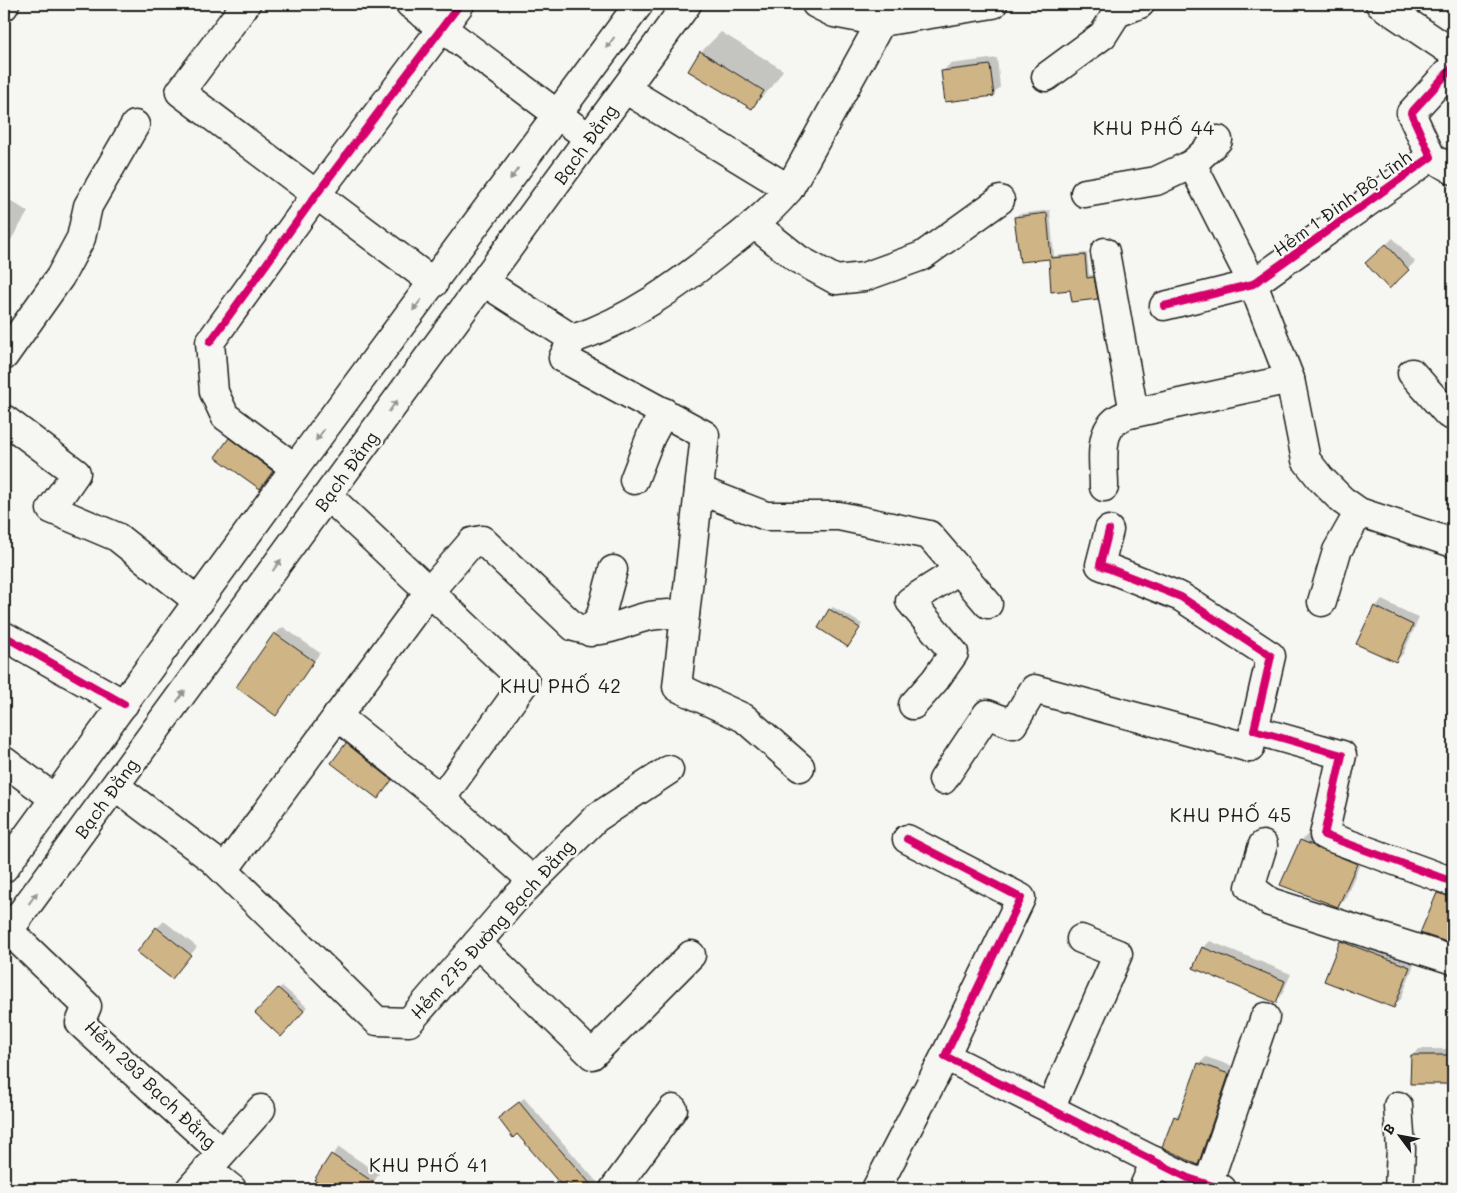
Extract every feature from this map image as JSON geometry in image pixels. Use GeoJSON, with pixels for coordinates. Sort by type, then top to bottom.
{"type":"FeatureCollection","features":[{"type":"Feature","properties":{"kind":"street"},"geometry":{"type":"LineString","coordinates":[[246,4],[180,92],[434,283]]}},
{"type":"Feature","properties":{"kind":"street"},"geometry":{"type":"LineString","coordinates":[[410,4],[589,138]]}},
{"type":"Feature","properties":{"kind":"street"},"geometry":{"type":"LineString","coordinates":[[295,468],[226,416],[214,392],[210,342],[316,195],[460,4]]}},
{"type":"Feature","properties":{"kind":"street"},"geometry":{"type":"LineString","coordinates":[[4,868],[295,468],[434,283],[638,4]]}},
{"type":"Feature","properties":{"kind":"street","name":"Bạch Đằng"},"geometry":{"type":"LineString","coordinates":[[6,934],[687,4]]}},
{"type":"Feature","properties":{"kind":"street"},"geometry":{"type":"LineString","coordinates":[[816,4],[834,13],[881,22],[993,4]]}},
{"type":"Feature","properties":{"kind":"street"},"geometry":{"type":"LineString","coordinates":[[1046,77],[1103,35],[1117,13],[1140,4]]}},
{"type":"Feature","properties":{"kind":"street"},"geometry":{"type":"LineString","coordinates":[[1380,4],[1453,53]]}},
{"type":"Feature","properties":{"kind":"street"},"geometry":{"type":"LineString","coordinates":[[800,767],[744,718],[677,686],[705,435],[563,358],[573,339],[604,328],[679,284],[771,211],[789,189],[881,22]]}},
{"type":"Feature","properties":{"kind":"street","name":"Hẻm 1 Đinh Bộ Lĩnh"},"geometry":{"type":"LineString","coordinates":[[1253,284],[1442,164],[1412,113],[1453,67]]}},
{"type":"Feature","properties":{"kind":"street"},"geometry":{"type":"LineString","coordinates":[[624,89],[789,189]]}},
{"type":"Feature","properties":{"kind":"street"},"geometry":{"type":"LineString","coordinates":[[4,356],[60,277],[81,238],[88,206],[134,125]]}},
{"type":"Feature","properties":{"kind":"street"},"geometry":{"type":"LineString","coordinates":[[1084,194],[1156,180],[1192,164],[1218,140]]}},
{"type":"Feature","properties":{"kind":"street"},"geometry":{"type":"LineString","coordinates":[[1192,164],[1253,284],[1290,380],[1306,460],[1321,479],[1359,512],[1453,543]]}},
{"type":"Feature","properties":{"kind":"street"},"geometry":{"type":"LineString","coordinates":[[754,224],[798,259],[836,280],[864,277],[922,256],[1000,200]]}},
{"type":"Feature","properties":{"kind":"street"},"geometry":{"type":"LineString","coordinates":[[1105,252],[1134,413]]}},
{"type":"Feature","properties":{"kind":"street"},"geometry":{"type":"LineString","coordinates":[[484,282],[573,339]]}},
{"type":"Feature","properties":{"kind":"street"},"geometry":{"type":"LineString","coordinates":[[1164,306],[1253,284]]}},
{"type":"Feature","properties":{"kind":"street"},"geometry":{"type":"LineString","coordinates":[[1412,373],[1448,414],[1453,416]]}},
{"type":"Feature","properties":{"kind":"street"},"geometry":{"type":"LineString","coordinates":[[1104,487],[1104,437],[1109,425],[1121,416],[1290,380]]}},
{"type":"Feature","properties":{"kind":"street"},"geometry":{"type":"LineString","coordinates":[[634,480],[651,436],[664,412]]}},
{"type":"Feature","properties":{"kind":"street"},"geometry":{"type":"LineString","coordinates":[[4,419],[76,473],[52,509],[117,537],[199,602]]}},
{"type":"Feature","properties":{"kind":"street"},"geometry":{"type":"LineString","coordinates":[[699,490],[766,516],[839,516],[929,535],[988,604]]}},
{"type":"Feature","properties":{"kind":"street"},"geometry":{"type":"LineString","coordinates":[[328,496],[525,682],[441,799]]}},
{"type":"Feature","properties":{"kind":"street"},"geometry":{"type":"LineString","coordinates":[[1322,602],[1337,551],[1359,512]]}},
{"type":"Feature","properties":{"kind":"street"},"geometry":{"type":"LineString","coordinates":[[943,780],[987,714],[1013,724],[1034,689],[1250,748],[1271,656],[1182,597],[1100,565],[1109,530]]}},
{"type":"Feature","properties":{"kind":"street"},"geometry":{"type":"LineString","coordinates":[[224,870],[429,592],[472,542],[482,540],[574,627],[590,632],[606,631],[650,616],[685,614]]}},
{"type":"Feature","properties":{"kind":"street"},"geometry":{"type":"LineString","coordinates":[[590,632],[602,615],[613,570]]}},
{"type":"Feature","properties":{"kind":"street"},"geometry":{"type":"LineString","coordinates":[[912,705],[935,680],[954,653],[910,601],[959,570]]}},
{"type":"Feature","properties":{"kind":"street"},"geometry":{"type":"LineString","coordinates":[[4,636],[124,704],[157,728]]}},
{"type":"Feature","properties":{"kind":"street"},"geometry":{"type":"LineString","coordinates":[[337,716],[441,799],[533,881]]}},
{"type":"Feature","properties":{"kind":"street"},"geometry":{"type":"LineString","coordinates":[[1254,730],[1342,756],[1324,835],[1453,882]]}},
{"type":"Feature","properties":{"kind":"street"},"geometry":{"type":"LineString","coordinates":[[4,760],[55,799]]}},
{"type":"Feature","properties":{"kind":"street","name":"Hẻm 275 Đường Bạch Đằng"},"geometry":{"type":"LineString","coordinates":[[115,786],[224,870],[377,1021],[409,1022],[533,881],[596,818],[669,770]]}},
{"type":"Feature","properties":{"kind":"street"},"geometry":{"type":"LineString","coordinates":[[876,1189],[945,1056],[1021,898],[907,839]]}},
{"type":"Feature","properties":{"kind":"street"},"geometry":{"type":"LineString","coordinates":[[1263,845],[1250,887],[1270,902],[1453,960]]}},
{"type":"Feature","properties":{"kind":"street","name":"Hẻm 293 Bạch Đằng"},"geometry":{"type":"LineString","coordinates":[[6,934],[87,1006],[80,1022],[214,1160]]}},
{"type":"Feature","properties":{"kind":"street"},"geometry":{"type":"LineString","coordinates":[[1050,1109],[1118,954],[1082,939]]}},
{"type":"Feature","properties":{"kind":"street"},"geometry":{"type":"LineString","coordinates":[[477,943],[592,1055],[690,955]]}},
{"type":"Feature","properties":{"kind":"street"},"geometry":{"type":"LineString","coordinates":[[945,1056],[1188,1178],[1215,1187],[1265,1017]]}},
{"type":"Feature","properties":{"kind":"street"},"geometry":{"type":"LineString","coordinates":[[1398,1106],[1401,1149],[1398,1189]]}},
{"type":"Feature","properties":{"kind":"street","name":"Hẻm 293 Bạch Đằng"},"geometry":{"type":"LineString","coordinates":[[190,1189],[261,1109]]}},
{"type":"Feature","properties":{"kind":"street"},"geometry":{"type":"LineString","coordinates":[[614,1189],[673,1109]]}},
{"type":"Feature","properties":{"kind":"street"},"geometry":{"type":"LineString","coordinates":[[214,1160],[232,1189]]}},
{"type":"Feature","properties":{"kind":"street"},"geometry":{"type":"LineString","coordinates":[[1143,1189],[1155,1161]]}},
{"type":"Feature","properties":{"kind":"building"},"geometry":{"type":"Polygon","coordinates":[[[700,51],[764,91],[752,109],[688,71],[700,51]]]}},
{"type":"Feature","properties":{"kind":"building"},"geometry":{"type":"Polygon","coordinates":[[[990,65],[994,96],[945,102],[941,71],[990,65]]]}},
{"type":"Feature","properties":{"kind":"building"},"geometry":{"type":"Polygon","coordinates":[[[1047,213],[1051,258],[1085,255],[1087,278],[1094,277],[1098,299],[1072,302],[1070,290],[1051,292],[1049,259],[1020,262],[1014,217],[1047,213]]]}},
{"type":"Feature","properties":{"kind":"building"},"geometry":{"type":"Polygon","coordinates":[[[1386,244],[1409,270],[1389,289],[1365,263],[1386,244]]]}},
{"type":"Feature","properties":{"kind":"building"},"geometry":{"type":"Polygon","coordinates":[[[229,438],[273,471],[260,489],[215,457],[229,438]]]}},
{"type":"Feature","properties":{"kind":"building"},"geometry":{"type":"Polygon","coordinates":[[[1374,606],[1413,625],[1396,662],[1356,644],[1374,606]]]}},
{"type":"Feature","properties":{"kind":"building"},"geometry":{"type":"Polygon","coordinates":[[[829,609],[860,628],[848,647],[818,628],[829,609]]]}},
{"type":"Feature","properties":{"kind":"building"},"geometry":{"type":"Polygon","coordinates":[[[274,633],[314,661],[276,716],[236,687],[274,633]]]}},
{"type":"Feature","properties":{"kind":"building"},"geometry":{"type":"Polygon","coordinates":[[[346,743],[392,780],[378,799],[331,763],[346,743]]]}},
{"type":"Feature","properties":{"kind":"building"},"geometry":{"type":"Polygon","coordinates":[[[1300,840],[1357,864],[1338,907],[1280,885],[1300,840]]]}},
{"type":"Feature","properties":{"kind":"building"},"geometry":{"type":"Polygon","coordinates":[[[1437,893],[1453,897],[1453,944],[1420,933],[1437,893]]]}},
{"type":"Feature","properties":{"kind":"building"},"geometry":{"type":"Polygon","coordinates":[[[156,927],[191,955],[172,979],[137,952],[156,927]]]}},
{"type":"Feature","properties":{"kind":"building"},"geometry":{"type":"Polygon","coordinates":[[[1340,941],[1410,967],[1394,1008],[1324,981],[1340,941]]]}},
{"type":"Feature","properties":{"kind":"building"},"geometry":{"type":"Polygon","coordinates":[[[1202,947],[1285,981],[1276,1003],[1193,968],[1202,947]]]}},
{"type":"Feature","properties":{"kind":"building"},"geometry":{"type":"Polygon","coordinates":[[[278,988],[304,1011],[281,1037],[255,1013],[278,988]]]}},
{"type":"Feature","properties":{"kind":"building"},"geometry":{"type":"Polygon","coordinates":[[[1411,1055],[1453,1055],[1453,1084],[1410,1084],[1411,1055]]]}},
{"type":"Feature","properties":{"kind":"building"},"geometry":{"type":"Polygon","coordinates":[[[1198,1063],[1229,1074],[1198,1165],[1162,1147],[1174,1116],[1178,1118],[1198,1063]]]}},
{"type":"Feature","properties":{"kind":"building"},"geometry":{"type":"Polygon","coordinates":[[[519,1102],[595,1189],[576,1189],[566,1182],[562,1186],[517,1134],[513,1138],[498,1118],[519,1102]]]}},
{"type":"Feature","properties":{"kind":"building"},"geometry":{"type":"Polygon","coordinates":[[[331,1154],[384,1189],[328,1189],[314,1180],[331,1154]]]}},
{"type":"Feature","properties":{"kind":"cycle path"},"geometry":{"type":"LineString","coordinates":[[210,342],[316,195],[460,4]]}},
{"type":"Feature","properties":{"kind":"cycle path"},"geometry":{"type":"LineString","coordinates":[[1164,306],[1253,284],[1431,157],[1411,113],[1453,67]]}},
{"type":"Feature","properties":{"kind":"cycle path"},"geometry":{"type":"LineString","coordinates":[[1109,530],[1100,565],[1181,597],[1271,656],[1254,730],[1342,755],[1324,835],[1453,882]]}},
{"type":"Feature","properties":{"kind":"cycle path"},"geometry":{"type":"LineString","coordinates":[[4,636],[124,704]]}},
{"type":"Feature","properties":{"kind":"cycle path"},"geometry":{"type":"LineString","coordinates":[[907,839],[1021,898],[945,1056],[1188,1178],[1222,1189]]}},
{"type":"Feature","properties":{"kind":"district","name":"KHU PHỐ 44"},"geometry":{"type":"Point","coordinates":[1154,127]}},
{"type":"Feature","properties":{"kind":"district","name":"KHU PHỐ 42"},"geometry":{"type":"Point","coordinates":[561,685]}},
{"type":"Feature","properties":{"kind":"district","name":"KHU PHỐ 45"},"geometry":{"type":"Point","coordinates":[1231,814]}},
{"type":"Feature","properties":{"kind":"district","name":"KHU PHỐ 41"},"geometry":{"type":"Point","coordinates":[429,1164]}}]}
